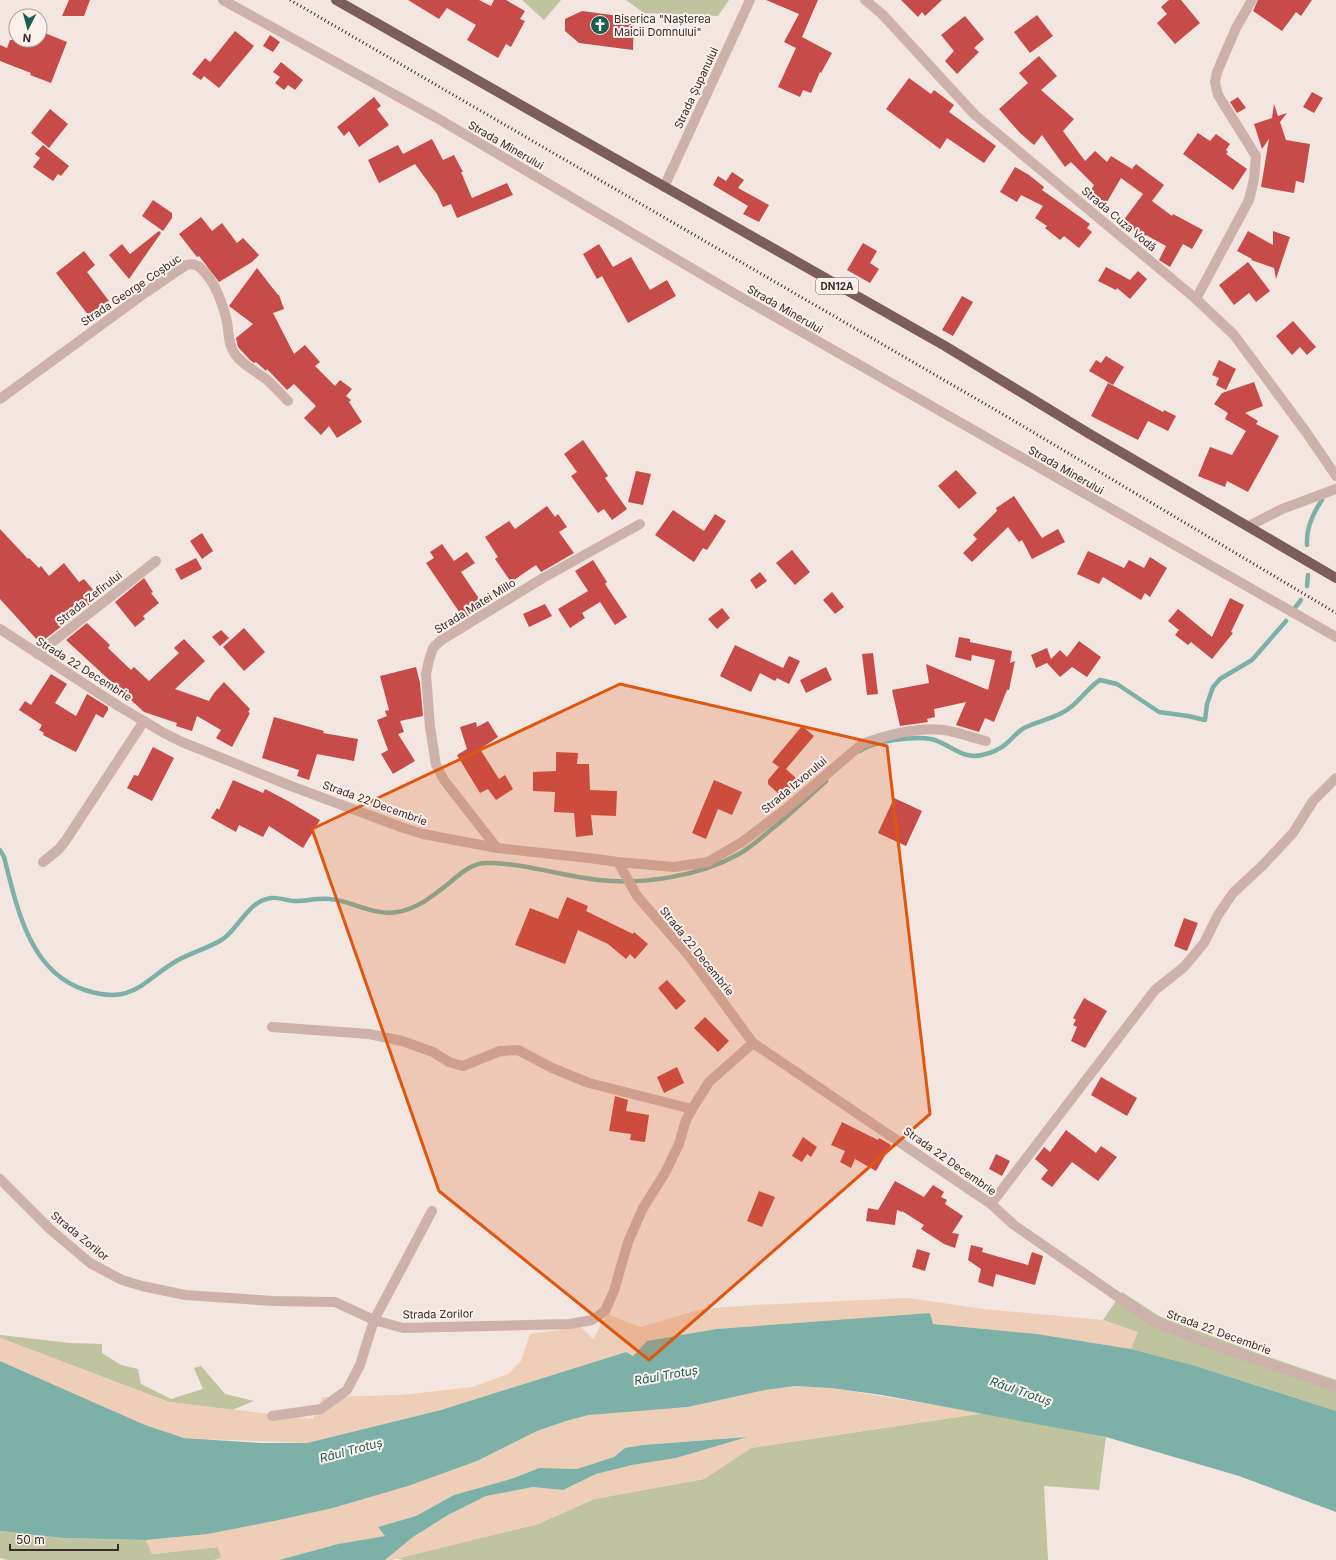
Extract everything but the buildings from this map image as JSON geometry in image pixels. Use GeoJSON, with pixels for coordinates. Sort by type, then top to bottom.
{"type":"FeatureCollection","features":[{"type":"Feature","properties":{"kind":"main road","name":"DN12A"},"geometry":{"type":"LineString","coordinates":[[336,0],[945,346],[1088,433],[1336,578]]}},
{"type":"Feature","properties":{"kind":"street","name":"Strada Minerului"},"geometry":{"type":"LineString","coordinates":[[223,0],[437,118],[737,295],[1336,637]]}},
{"type":"Feature","properties":{"kind":"street","name":"Strada Șupanului"},"geometry":{"type":"LineString","coordinates":[[664,187],[750,0]]}},
{"type":"Feature","properties":{"kind":"street","name":"Strada Cuza Vodă"},"geometry":{"type":"LineString","coordinates":[[865,0],[882,14],[975,115],[1196,299],[1234,335],[1306,432],[1336,476]]}},
{"type":"Feature","properties":{"kind":"street"},"geometry":{"type":"LineString","coordinates":[[1196,299],[1249,200],[1256,169],[1256,156],[1218,95],[1215,82],[1217,72],[1236,28],[1252,0]]}},
{"type":"Feature","properties":{"kind":"street","name":"Strada George Coșbuc"},"geometry":{"type":"LineString","coordinates":[[0,398],[145,293],[186,265],[191,264],[197,265],[201,268],[218,292],[227,322],[230,344],[236,357],[267,380],[288,401]]}},
{"type":"Feature","properties":{"kind":"street"},"geometry":{"type":"LineString","coordinates":[[1249,526],[1282,508],[1336,489]]}},
{"type":"Feature","properties":{"kind":"street","name":"Strada Matei Millo"},"geometry":{"type":"LineString","coordinates":[[497,848],[444,780],[436,765],[430,727],[426,674],[433,648],[440,641],[543,578],[640,524]]}},
{"type":"Feature","properties":{"kind":"street","name":"Strada Zefirului"},"geometry":{"type":"LineString","coordinates":[[37,654],[156,561]]}},
{"type":"Feature","properties":{"kind":"street","name":"Strada 22 Decembrie"},"geometry":{"type":"LineString","coordinates":[[0,629],[144,722],[164,733],[208,753],[374,817],[423,834],[497,848],[618,862],[637,896],[690,957],[753,1043],[991,1204],[1014,1225],[1153,1321],[1197,1339],[1336,1387]]}},
{"type":"Feature","properties":{"kind":"street"},"geometry":{"type":"LineString","coordinates":[[44,862],[59,849],[66,840],[144,722]]}},
{"type":"Feature","properties":{"kind":"street","name":"Strada Izvorului"},"geometry":{"type":"LineString","coordinates":[[618,862],[674,867],[708,862],[742,842],[786,809],[862,744],[877,739],[918,730],[945,730],[986,741]]}},
{"type":"Feature","properties":{"kind":"street"},"geometry":{"type":"LineString","coordinates":[[991,1204],[1155,990],[1184,967],[1204,943],[1218,915],[1233,893],[1263,865],[1288,838],[1313,800],[1336,778]]}},
{"type":"Feature","properties":{"kind":"street"},"geometry":{"type":"LineString","coordinates":[[272,1027],[369,1034],[402,1041],[433,1052],[449,1062],[463,1066],[500,1052],[518,1050],[552,1068],[589,1083],[692,1109]]}},
{"type":"Feature","properties":{"kind":"street","name":"Strada Zorilor"},"geometry":{"type":"LineString","coordinates":[[0,1179],[29,1210],[90,1263],[122,1280],[142,1286],[185,1295],[273,1301],[335,1302],[374,1320],[403,1328],[570,1324],[592,1320],[604,1311],[614,1291],[628,1242],[643,1208],[665,1173],[679,1144],[686,1120],[692,1109],[709,1082],[753,1043]]}},
{"type":"Feature","properties":{"kind":"street"},"geometry":{"type":"LineString","coordinates":[[272,1416],[321,1409],[347,1390],[360,1365],[374,1320],[432,1212]]}},
{"type":"Feature","properties":{"kind":"highlighted area"},"geometry":{"type":"Polygon","coordinates":[[[620,684],[887,746],[930,1114],[649,1360],[439,1191],[312,829],[620,684]]]}},
{"type":"Feature","properties":{"kind":"green space"},"geometry":{"type":"Polygon","coordinates":[[[522,0],[561,0],[544,20],[522,0]]]}},
{"type":"Feature","properties":{"kind":"green space"},"geometry":{"type":"Polygon","coordinates":[[[626,0],[729,0],[718,16],[644,13],[626,0]]]}},
{"type":"Feature","properties":{"kind":"green space"},"geometry":{"type":"Polygon","coordinates":[[[1122,1292],[1159,1316],[1254,1352],[1336,1380],[1336,1411],[1196,1366],[1131,1349],[1137,1332],[1103,1320],[1122,1292]]]}},
{"type":"Feature","properties":{"kind":"green space"},"geometry":{"type":"Polygon","coordinates":[[[0,1335],[70,1343],[102,1344],[102,1353],[121,1365],[138,1369],[141,1384],[171,1399],[203,1389],[194,1368],[201,1366],[225,1394],[254,1401],[232,1410],[169,1402],[0,1338],[0,1335]]]}},
{"type":"Feature","properties":{"kind":"green space"},"geometry":{"type":"Polygon","coordinates":[[[984,1413],[1106,1437],[1099,1490],[1044,1486],[1048,1560],[403,1560],[396,1558],[538,1524],[594,1499],[704,1479],[751,1448],[984,1413]]]}},
{"type":"Feature","properties":{"kind":"green space"},"geometry":{"type":"Polygon","coordinates":[[[0,1531],[63,1538],[146,1540],[152,1554],[218,1547],[222,1558],[214,1560],[7,1560],[0,1558],[0,1531]]]}},
{"type":"Feature","properties":{"kind":"sand"},"geometry":{"type":"Polygon","coordinates":[[[908,1298],[983,1309],[1103,1320],[1138,1332],[1131,1349],[1037,1334],[933,1324],[930,1313],[716,1329],[647,1341],[633,1356],[626,1352],[441,1410],[307,1443],[184,1438],[145,1425],[0,1361],[0,1338],[169,1402],[313,1419],[322,1397],[402,1395],[472,1387],[508,1374],[521,1361],[530,1334],[581,1327],[593,1339],[607,1314],[640,1327],[702,1309],[754,1305],[908,1298]]]}},
{"type":"Feature","properties":{"kind":"sand"},"geometry":{"type":"Polygon","coordinates":[[[795,1386],[831,1388],[984,1413],[751,1448],[704,1479],[594,1499],[538,1524],[392,1560],[384,1560],[413,1537],[448,1515],[486,1496],[533,1487],[563,1490],[596,1474],[632,1465],[676,1458],[745,1437],[643,1445],[625,1448],[614,1457],[577,1469],[539,1468],[514,1478],[454,1495],[416,1516],[378,1527],[385,1536],[338,1544],[279,1560],[214,1560],[221,1558],[218,1547],[152,1554],[146,1540],[208,1534],[333,1508],[408,1486],[477,1461],[537,1431],[589,1415],[688,1407],[765,1390],[795,1386]]]}},
{"type":"Feature","properties":{"kind":"water","name":"Râul Trotuș"},"geometry":{"type":"Polygon","coordinates":[[[930,1313],[933,1324],[1037,1334],[1131,1349],[1196,1366],[1336,1411],[1336,1512],[1239,1476],[1106,1437],[882,1395],[831,1388],[795,1386],[765,1390],[688,1407],[589,1415],[537,1431],[477,1461],[408,1486],[333,1508],[208,1534],[146,1540],[63,1538],[0,1531],[0,1361],[145,1425],[184,1438],[260,1443],[307,1443],[441,1410],[626,1352],[633,1356],[647,1341],[716,1329],[930,1313]]]}},
{"type":"Feature","properties":{"kind":"water"},"geometry":{"type":"Polygon","coordinates":[[[747,1437],[676,1458],[632,1465],[596,1474],[563,1490],[533,1487],[486,1496],[448,1515],[413,1537],[385,1560],[279,1560],[338,1544],[385,1536],[378,1527],[416,1516],[454,1495],[514,1478],[539,1468],[577,1469],[614,1457],[625,1448],[643,1445],[747,1437]]]}},
{"type":"Feature","properties":{"kind":"waterway"},"geometry":{"type":"LineString","coordinates":[[1307,545],[1311,521],[1322,500]]}},
{"type":"Feature","properties":{"kind":"waterway"},"geometry":{"type":"LineString","coordinates":[[1307,586],[1308,575]]}},
{"type":"Feature","properties":{"kind":"waterway"},"geometry":{"type":"LineString","coordinates":[[1294,609],[1301,600]]}},
{"type":"Feature","properties":{"kind":"waterway"},"geometry":{"type":"LineString","coordinates":[[860,751],[866,747],[884,742],[924,738],[938,741],[968,755],[975,756],[989,753],[998,750],[1024,728],[1066,711],[1100,680],[1117,684],[1159,712],[1205,720],[1207,704],[1213,687],[1220,679],[1252,660],[1286,621]]}},
{"type":"Feature","properties":{"kind":"waterway"},"geometry":{"type":"LineString","coordinates":[[0,850],[4,857],[14,896],[28,936],[38,953],[51,969],[66,981],[85,990],[101,994],[115,995],[136,989],[178,960],[223,939],[250,909],[263,900],[271,898],[295,901],[321,899],[338,900],[371,910],[388,913],[397,912],[418,905],[437,893],[457,876],[471,867],[481,863],[515,865],[585,878],[616,881],[652,880],[707,868],[724,862],[749,847],[778,824],[826,781]]}},
{"type":"Feature","properties":{"kind":"railway"},"geometry":{"type":"LineString","coordinates":[[290,0],[1011,419],[1336,613]]}},
{"type":"Feature","properties":{"kind":"place","name":"Biserica \"Nașterea Maicii Domnului\""},"geometry":{"type":"Point","coordinates":[600,25]}}]}
